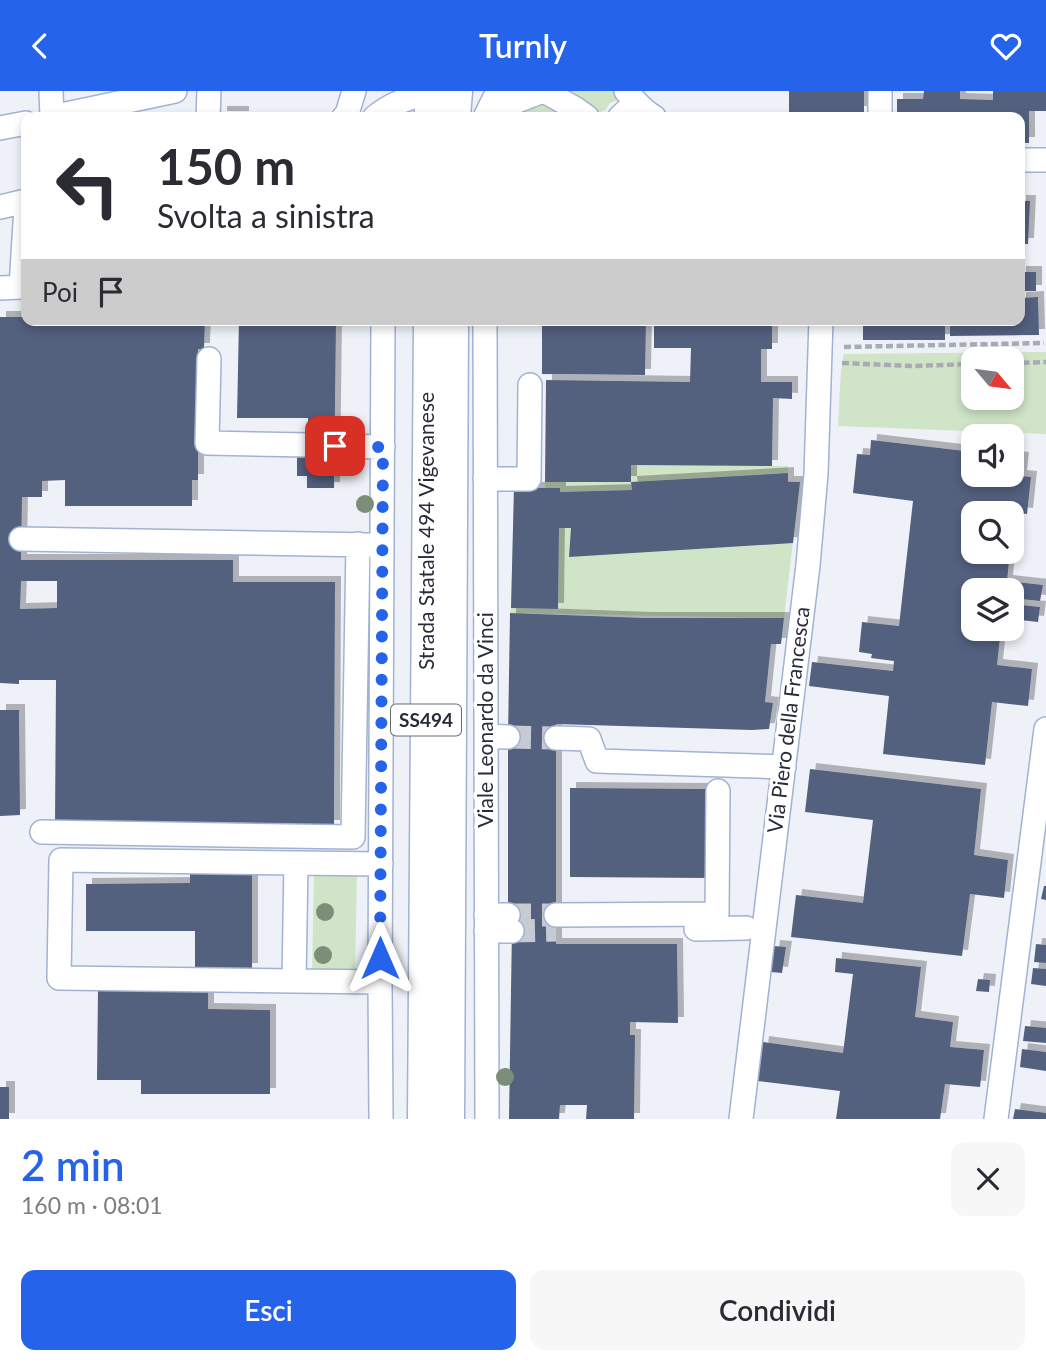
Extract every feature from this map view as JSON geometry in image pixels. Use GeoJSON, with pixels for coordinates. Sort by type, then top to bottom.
{"type":"FeatureCollection","features":[{"type":"Feature","properties":{"kind":"main road"},"geometry":{"type":"LineString","coordinates":[[441,95],[453,112]]}},
{"type":"Feature","properties":{"kind":"main road","name":"Strada Statale 494 Vigevanese"},"geometry":{"type":"LineString","coordinates":[[423,1119],[429,326]]}},
{"type":"Feature","properties":{"kind":"main road","name":"Strada Statale 494 Vigevanese"},"geometry":{"type":"LineString","coordinates":[[449,1119],[453,326]]}},
{"type":"Feature","properties":{"kind":"main road"},"geometry":{"type":"LineString","coordinates":[[453,376],[458,326]]}},
{"type":"Feature","properties":{"kind":"street"},"geometry":{"type":"LineString","coordinates":[[51,91],[52,112]]}},
{"type":"Feature","properties":{"kind":"street"},"geometry":{"type":"LineString","coordinates":[[76,112],[175,91]]}},
{"type":"Feature","properties":{"kind":"street"},"geometry":{"type":"LineString","coordinates":[[208,112],[209,91]]}},
{"type":"Feature","properties":{"kind":"street"},"geometry":{"type":"LineString","coordinates":[[348,112],[354,91]]}},
{"type":"Feature","properties":{"kind":"street"},"geometry":{"type":"LineString","coordinates":[[505,104],[543,91],[580,112]]}},
{"type":"Feature","properties":{"kind":"street"},"geometry":{"type":"LineString","coordinates":[[880,91],[880,112]]}},
{"type":"Feature","properties":{"kind":"street"},"geometry":{"type":"LineString","coordinates":[[379,109],[402,100],[441,95]]}},
{"type":"Feature","properties":{"kind":"street"},"geometry":{"type":"LineString","coordinates":[[627,103],[644,112]]}},
{"type":"Feature","properties":{"kind":"street"},"geometry":{"type":"LineString","coordinates":[[0,128],[21,124]]}},
{"type":"Feature","properties":{"kind":"street"},"geometry":{"type":"LineString","coordinates":[[1025,160],[1046,160]]}},
{"type":"Feature","properties":{"kind":"street"},"geometry":{"type":"LineString","coordinates":[[0,207],[21,202]]}},
{"type":"Feature","properties":{"kind":"street"},"geometry":{"type":"LineString","coordinates":[[0,288],[21,287]]}},
{"type":"Feature","properties":{"kind":"street"},"geometry":{"type":"LineString","coordinates":[[381,1119],[383,326]]}},
{"type":"Feature","properties":{"kind":"street","name":"Viale Leonardo da Vinci"},"geometry":{"type":"LineString","coordinates":[[485,326],[485,479],[497,737],[498,923],[487,1119]]}},
{"type":"Feature","properties":{"kind":"street","name":"Via Piero della Francesca"},"geometry":{"type":"LineString","coordinates":[[741,1119],[808,565],[817,474],[821,326]]}},
{"type":"Feature","properties":{"kind":"street"},"geometry":{"type":"LineString","coordinates":[[209,359],[206,443],[308,445]]}},
{"type":"Feature","properties":{"kind":"street"},"geometry":{"type":"LineString","coordinates":[[485,479],[529,479],[530,386]]}},
{"type":"Feature","properties":{"kind":"street"},"geometry":{"type":"LineString","coordinates":[[335,446],[383,447]]}},
{"type":"Feature","properties":{"kind":"street"},"geometry":{"type":"LineString","coordinates":[[21,539],[382,545]]}},
{"type":"Feature","properties":{"kind":"street"},"geometry":{"type":"LineString","coordinates":[[353,837],[358,544]]}},
{"type":"Feature","properties":{"kind":"street"},"geometry":{"type":"LineString","coordinates":[[996,1119],[1040,825],[1046,729]]}},
{"type":"Feature","properties":{"kind":"street"},"geometry":{"type":"LineString","coordinates":[[556,738],[589,739],[597,761],[784,767]]}},
{"type":"Feature","properties":{"kind":"street"},"geometry":{"type":"LineString","coordinates":[[718,791],[717,914],[556,922],[746,928]]}},
{"type":"Feature","properties":{"kind":"street"},"geometry":{"type":"LineString","coordinates":[[42,832],[380,837]]}},
{"type":"Feature","properties":{"kind":"street"},"geometry":{"type":"LineString","coordinates":[[380,864],[61,860],[59,978],[380,982]]}},
{"type":"Feature","properties":{"kind":"street"},"geometry":{"type":"LineString","coordinates":[[294,981],[296,863]]}},
{"type":"Feature","properties":{"kind":"path"},"geometry":{"type":"LineString","coordinates":[[844,347],[1044,343]]}},
{"type":"Feature","properties":{"kind":"path"},"geometry":{"type":"LineString","coordinates":[[820,362],[912,366],[961,364]]}},
{"type":"Feature","properties":{"kind":"path"},"geometry":{"type":"LineString","coordinates":[[1024,363],[1046,362]]}},
{"type":"Feature","properties":{"kind":"green space"},"geometry":{"type":"Polygon","coordinates":[[[568,91],[619,91],[623,98],[610,103],[600,112],[594,112],[584,101],[568,91]]]}},
{"type":"Feature","properties":{"kind":"green space"},"geometry":{"type":"Polygon","coordinates":[[[532,103],[545,103],[562,112],[522,112],[532,103]]]}},
{"type":"Feature","properties":{"kind":"green space"},"geometry":{"type":"Polygon","coordinates":[[[1024,352],[1046,352],[1046,434],[1024,433],[1024,424],[961,424],[961,431],[838,426],[844,354],[961,353],[961,410],[1024,410],[1024,352]]]}},
{"type":"Feature","properties":{"kind":"green space"},"geometry":{"type":"Polygon","coordinates":[[[631,465],[788,466],[788,481],[800,482],[784,618],[510,613],[514,488],[545,488],[545,482],[631,482],[631,465]]]}},
{"type":"Feature","properties":{"kind":"green space"},"geometry":{"type":"Polygon","coordinates":[[[314,871],[357,871],[355,976],[312,975],[314,871]]]}},
{"type":"Feature","properties":{"kind":"building"},"geometry":{"type":"Polygon","coordinates":[[[789,91],[864,91],[864,112],[789,112],[789,91]]]}},
{"type":"Feature","properties":{"kind":"building"},"geometry":{"type":"Polygon","coordinates":[[[924,91],[960,91],[960,99],[993,100],[993,91],[1046,91],[1046,111],[1029,111],[1029,143],[1025,143],[1025,112],[897,112],[897,99],[923,99],[924,91]]]}},
{"type":"Feature","properties":{"kind":"building"},"geometry":{"type":"Polygon","coordinates":[[[1025,201],[1030,201],[1028,244],[1025,244],[1025,201]]]}},
{"type":"Feature","properties":{"kind":"building"},"geometry":{"type":"Polygon","coordinates":[[[1025,272],[1036,272],[1036,291],[1025,291],[1025,272]]]}},
{"type":"Feature","properties":{"kind":"building"},"geometry":{"type":"Polygon","coordinates":[[[1038,297],[1039,335],[950,336],[950,326],[1025,326],[1025,298],[1038,297]]]}},
{"type":"Feature","properties":{"kind":"building"},"geometry":{"type":"Polygon","coordinates":[[[0,317],[21,317],[21,326],[205,326],[204,349],[198,349],[198,480],[192,480],[192,506],[65,506],[65,480],[42,481],[42,497],[22,497],[21,560],[233,560],[233,582],[335,582],[334,826],[55,825],[56,680],[19,680],[19,684],[0,683],[0,317]],[[21,581],[20,609],[57,608],[57,581],[21,581]]]}},
{"type":"Feature","properties":{"kind":"building"},"geometry":{"type":"Polygon","coordinates":[[[239,326],[336,326],[334,488],[307,488],[307,476],[297,476],[297,451],[308,451],[308,418],[237,418],[239,326]]]}},
{"type":"Feature","properties":{"kind":"building"},"geometry":{"type":"Polygon","coordinates":[[[542,326],[646,326],[645,375],[542,374],[542,326]]]}},
{"type":"Feature","properties":{"kind":"building"},"geometry":{"type":"Polygon","coordinates":[[[654,326],[772,326],[772,349],[761,349],[761,382],[792,382],[792,399],[773,398],[772,466],[631,465],[631,482],[545,482],[546,380],[690,382],[691,348],[654,348],[654,326]]]}},
{"type":"Feature","properties":{"kind":"building"},"geometry":{"type":"Polygon","coordinates":[[[863,326],[945,326],[945,340],[863,340],[863,326]]]}},
{"type":"Feature","properties":{"kind":"building"},"geometry":{"type":"Polygon","coordinates":[[[871,440],[961,451],[961,487],[1024,487],[1024,476],[1031,477],[1027,514],[1024,514],[1024,501],[961,501],[961,564],[1009,564],[1007,578],[961,578],[961,641],[1000,641],[997,665],[1032,669],[1028,706],[992,702],[985,765],[883,754],[889,696],[809,686],[812,662],[893,671],[894,661],[871,658],[872,654],[859,652],[862,622],[899,626],[913,501],[853,493],[857,454],[870,455],[871,440]]]}},
{"type":"Feature","properties":{"kind":"building"},"geometry":{"type":"Polygon","coordinates":[[[788,473],[788,482],[800,482],[793,543],[569,557],[571,528],[559,528],[558,609],[511,608],[514,488],[560,488],[560,492],[632,490],[631,482],[788,473]]]}},
{"type":"Feature","properties":{"kind":"building"},"geometry":{"type":"Polygon","coordinates":[[[1024,583],[1043,585],[1040,601],[1024,599],[1024,583]]]}},
{"type":"Feature","properties":{"kind":"building"},"geometry":{"type":"Polygon","coordinates":[[[1024,605],[1040,607],[1038,622],[1024,620],[1024,605]]]}},
{"type":"Feature","properties":{"kind":"building"},"geometry":{"type":"Polygon","coordinates":[[[510,613],[645,618],[784,618],[781,644],[771,644],[765,702],[773,703],[769,729],[556,724],[556,944],[677,944],[678,1023],[630,1022],[630,1035],[635,1035],[634,1119],[586,1119],[587,1105],[560,1105],[559,1119],[509,1119],[512,927],[508,926],[510,613]]]}},
{"type":"Feature","properties":{"kind":"building"},"geometry":{"type":"Polygon","coordinates":[[[0,710],[19,710],[20,815],[0,816],[0,710]]]}},
{"type":"Feature","properties":{"kind":"building"},"geometry":{"type":"Polygon","coordinates":[[[810,769],[981,789],[974,855],[1008,860],[1004,898],[970,894],[962,956],[791,937],[796,895],[863,903],[873,820],[805,812],[810,769]]]}},
{"type":"Feature","properties":{"kind":"building"},"geometry":{"type":"Polygon","coordinates":[[[570,788],[707,789],[707,878],[570,877],[570,788]]]}},
{"type":"Feature","properties":{"kind":"building"},"geometry":{"type":"Polygon","coordinates":[[[190,867],[252,867],[252,969],[195,969],[195,931],[86,931],[86,884],[190,883],[190,867]]]}},
{"type":"Feature","properties":{"kind":"building"},"geometry":{"type":"Polygon","coordinates":[[[1046,886],[1046,900],[1041,899],[1046,886]]]}},
{"type":"Feature","properties":{"kind":"building"},"geometry":{"type":"Polygon","coordinates":[[[1036,944],[1046,945],[1046,963],[1034,962],[1036,944]]]}},
{"type":"Feature","properties":{"kind":"building"},"geometry":{"type":"Polygon","coordinates":[[[774,946],[786,947],[782,973],[771,972],[774,946]]]}},
{"type":"Feature","properties":{"kind":"building"},"geometry":{"type":"Polygon","coordinates":[[[836,958],[921,967],[915,1017],[953,1022],[950,1047],[984,1050],[980,1087],[945,1084],[940,1119],[836,1119],[840,1091],[758,1081],[763,1042],[843,1053],[853,974],[835,972],[836,958]]]}},
{"type":"Feature","properties":{"kind":"building"},"geometry":{"type":"Polygon","coordinates":[[[1033,968],[1046,969],[1046,986],[1031,984],[1033,968]]]}},
{"type":"Feature","properties":{"kind":"building"},"geometry":{"type":"Polygon","coordinates":[[[978,979],[990,980],[989,992],[976,991],[978,979]]]}},
{"type":"Feature","properties":{"kind":"building"},"geometry":{"type":"Polygon","coordinates":[[[98,988],[208,990],[208,1009],[270,1010],[270,1094],[141,1094],[141,1080],[97,1080],[98,988]]]}},
{"type":"Feature","properties":{"kind":"building"},"geometry":{"type":"Polygon","coordinates":[[[1025,1026],[1046,1028],[1046,1043],[1023,1041],[1025,1026]]]}},
{"type":"Feature","properties":{"kind":"building"},"geometry":{"type":"Polygon","coordinates":[[[1022,1049],[1046,1052],[1046,1071],[1020,1067],[1022,1049]]]}},
{"type":"Feature","properties":{"kind":"building"},"geometry":{"type":"Polygon","coordinates":[[[0,1087],[9,1087],[9,1119],[0,1119],[0,1087]]]}},
{"type":"Feature","properties":{"kind":"building"},"geometry":{"type":"Polygon","coordinates":[[[1015,1109],[1046,1113],[1046,1119],[1013,1119],[1015,1109]]]}},
{"type":"Feature","properties":{"kind":"tunnel"},"geometry":{"type":"LineString","coordinates":[[508,737],[556,738]]}},
{"type":"Feature","properties":{"kind":"tunnel"},"geometry":{"type":"LineString","coordinates":[[508,915],[556,915]]}},
{"type":"Feature","properties":{"kind":"tunnel"},"geometry":{"type":"LineString","coordinates":[[512,931],[556,930]]}},
{"type":"Feature","properties":{"kind":"route"},"geometry":{"type":"LineString","coordinates":[[335,446],[383,447],[380,958]]}}]}
